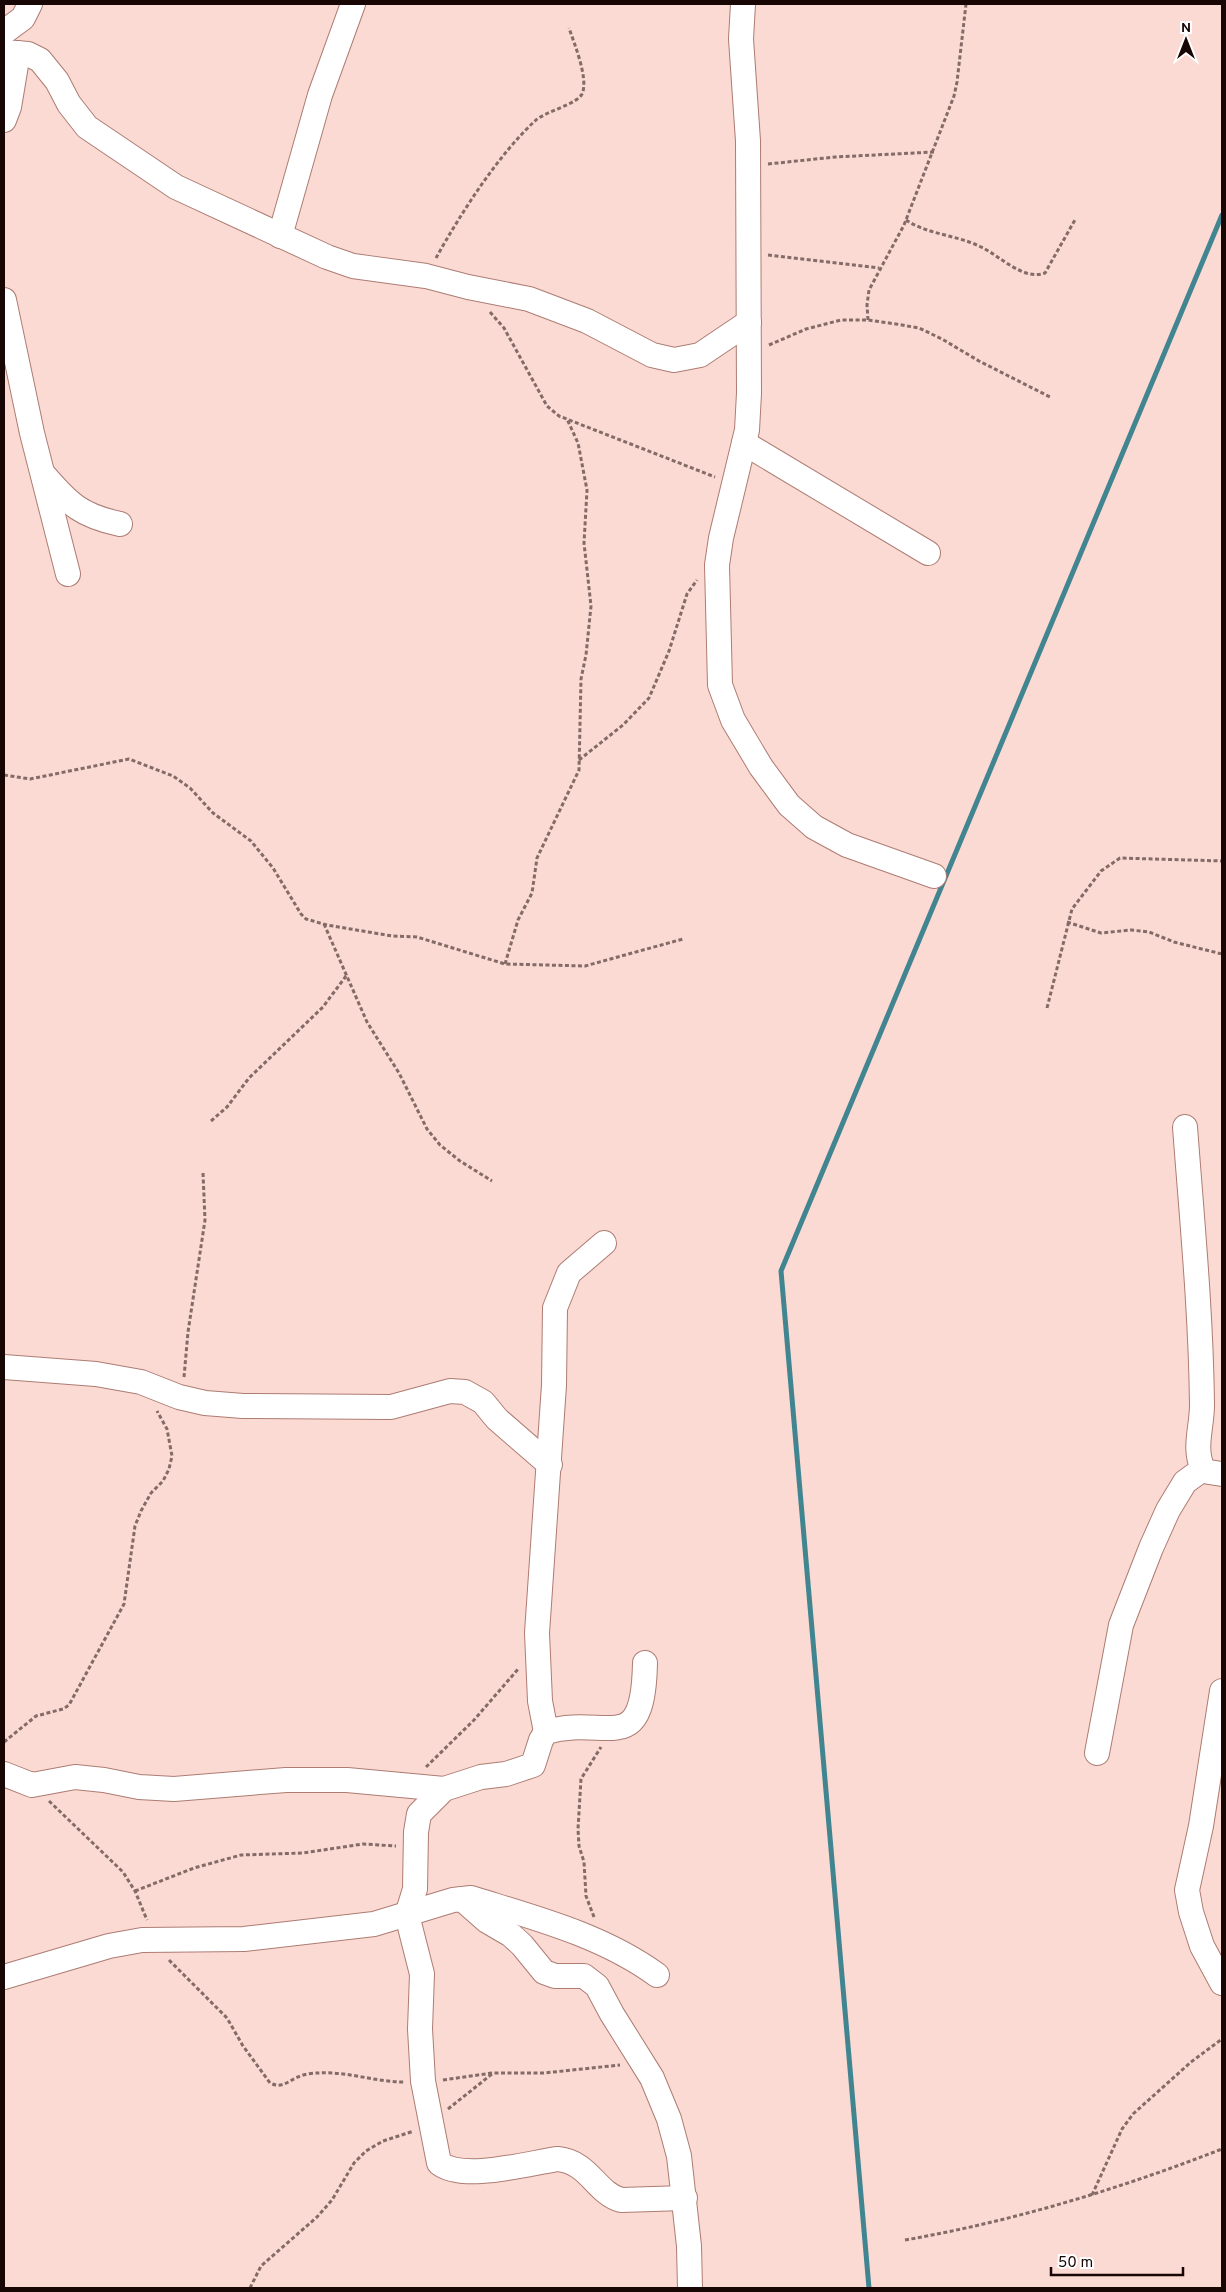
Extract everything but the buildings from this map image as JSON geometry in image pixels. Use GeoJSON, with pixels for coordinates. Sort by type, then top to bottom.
{"type":"FeatureCollection","features":[{"type":"Feature","properties":{"kind":"street"},"geometry":{"type":"LineString","coordinates":[[4,32],[23,18],[30,4]]}},
{"type":"Feature","properties":{"kind":"street"},"geometry":{"type":"LineString","coordinates":[[280,236],[320,95],[353,4]]}},
{"type":"Feature","properties":{"kind":"street"},"geometry":{"type":"LineString","coordinates":[[743,4],[742,39],[748,166],[751,354],[748,412],[744,443],[717,566],[720,685],[733,720],[761,767],[789,805],[814,827],[847,845],[934,876]]}},
{"type":"Feature","properties":{"kind":"street"},"geometry":{"type":"LineString","coordinates":[[4,120],[10,107],[11,52],[28,54],[40,60],[57,81],[78,116],[87,127],[106,142],[176,187],[280,236],[353,266],[426,276],[468,287],[529,299],[561,310],[652,356],[674,360],[700,354],[749,322]]}},
{"type":"Feature","properties":{"kind":"street"},"geometry":{"type":"LineString","coordinates":[[4,300],[42,473],[68,574]]}},
{"type":"Feature","properties":{"kind":"street"},"geometry":{"type":"LineString","coordinates":[[744,443],[928,552]]}},
{"type":"Feature","properties":{"kind":"street"},"geometry":{"type":"LineString","coordinates":[[42,473],[64,498],[80,511],[97,519],[120,524]]}},
{"type":"Feature","properties":{"kind":"street"},"geometry":{"type":"LineString","coordinates":[[1097,1753],[1121,1625],[1151,1548],[1168,1510],[1185,1482],[1213,1471],[1198,1451],[1202,1407],[1197,1300],[1185,1128]]}},
{"type":"Feature","properties":{"kind":"street"},"geometry":{"type":"LineString","coordinates":[[546,1732],[540,1701],[537,1653],[554,1385],[554,1308],[570,1273],[604,1243]]}},
{"type":"Feature","properties":{"kind":"street"},"geometry":{"type":"LineString","coordinates":[[4,1367],[57,1370],[141,1382],[182,1398],[205,1404],[391,1407],[450,1392],[465,1392],[483,1402],[497,1419],[550,1465]]}},
{"type":"Feature","properties":{"kind":"street"},"geometry":{"type":"LineString","coordinates":[[4,1774],[32,1785],[74,1777],[104,1780],[139,1787],[174,1789],[286,1780],[347,1780],[444,1789],[481,1777],[527,1769],[533,1766],[541,1740],[546,1732],[557,1729],[614,1728],[629,1724],[637,1716],[642,1700],[645,1663]]}},
{"type":"Feature","properties":{"kind":"street"},"geometry":{"type":"LineString","coordinates":[[1222,1691],[1201,1826],[1188,1890],[1191,1912],[1202,1946],[1222,1983]]}},
{"type":"Feature","properties":{"kind":"street"},"geometry":{"type":"LineString","coordinates":[[444,1789],[419,1814],[415,1889],[407,1915],[422,1974],[420,2029],[423,2081],[439,2163],[446,2168],[456,2171],[473,2172],[558,2158],[568,2160],[591,2175],[613,2198],[621,2200],[685,2198]]}},
{"type":"Feature","properties":{"kind":"street"},"geometry":{"type":"LineString","coordinates":[[4,1977],[109,1946],[154,1939],[244,1939],[374,1924],[453,1900],[471,1898],[604,1943],[619,1950],[657,1975]]}},
{"type":"Feature","properties":{"kind":"street"},"geometry":{"type":"LineString","coordinates":[[462,1899],[486,1921],[511,1935],[522,1945],[544,1972],[555,1976],[584,1976],[597,1986],[612,2014],[643,2062],[652,2078],[668,2119],[679,2156],[685,2198],[690,2288]]}},
{"type":"Feature","properties":{"kind":"path"},"geometry":{"type":"LineString","coordinates":[[868,320],[869,290],[906,220],[934,152],[958,82],[966,4]]}},
{"type":"Feature","properties":{"kind":"path"},"geometry":{"type":"LineString","coordinates":[[426,276],[454,224],[508,149],[544,113],[578,99],[583,93],[584,82],[569,28]]}},
{"type":"Feature","properties":{"kind":"path"},"geometry":{"type":"LineString","coordinates":[[748,166],[835,157],[934,152]]}},
{"type":"Feature","properties":{"kind":"path"},"geometry":{"type":"LineString","coordinates":[[906,220],[942,234],[966,240],[982,247],[1028,274],[1039,275],[1045,273],[1076,218]]}},
{"type":"Feature","properties":{"kind":"path"},"geometry":{"type":"LineString","coordinates":[[748,252],[791,259],[879,268]]}},
{"type":"Feature","properties":{"kind":"path"},"geometry":{"type":"LineString","coordinates":[[468,287],[504,328],[548,406],[566,419],[734,484]]}},
{"type":"Feature","properties":{"kind":"path"},"geometry":{"type":"LineString","coordinates":[[751,354],[806,329],[841,320],[868,320],[919,328],[1052,398]]}},
{"type":"Feature","properties":{"kind":"path"},"geometry":{"type":"LineString","coordinates":[[505,964],[518,920],[532,892],[537,858],[578,770],[582,679],[591,606],[584,543],[586,482],[578,443],[566,419]]}},
{"type":"Feature","properties":{"kind":"path"},"geometry":{"type":"LineString","coordinates":[[578,760],[623,725],[649,698],[687,594],[701,574]]}},
{"type":"Feature","properties":{"kind":"path"},"geometry":{"type":"LineString","coordinates":[[4,775],[30,779],[129,759],[173,776],[190,788],[213,813],[251,841],[273,868],[306,919],[324,924],[392,936],[416,937],[505,964],[585,966],[684,940]]}},
{"type":"Feature","properties":{"kind":"path"},"geometry":{"type":"LineString","coordinates":[[1047,1008],[1061,956],[1067,922],[1072,909],[1101,871],[1120,858],[1222,860]]}},
{"type":"Feature","properties":{"kind":"path"},"geometry":{"type":"LineString","coordinates":[[1067,922],[1101,933],[1131,930],[1149,932],[1174,942],[1222,954]]}},
{"type":"Feature","properties":{"kind":"path"},"geometry":{"type":"LineString","coordinates":[[324,924],[367,1022],[399,1073],[427,1129],[440,1145],[460,1161],[492,1181]]}},
{"type":"Feature","properties":{"kind":"path"},"geometry":{"type":"LineString","coordinates":[[211,1121],[227,1107],[250,1078],[323,1007],[346,976]]}},
{"type":"Feature","properties":{"kind":"path"},"geometry":{"type":"LineString","coordinates":[[182,1398],[188,1332],[205,1220],[204,1173]]}},
{"type":"Feature","properties":{"kind":"path"},"geometry":{"type":"LineString","coordinates":[[4,1742],[36,1716],[69,1705],[124,1604],[135,1526],[141,1510],[151,1493],[163,1481],[170,1470],[172,1456],[167,1429],[141,1382]]}},
{"type":"Feature","properties":{"kind":"path"},"geometry":{"type":"LineString","coordinates":[[410,1786],[439,1753],[474,1720],[501,1687],[537,1653]]}},
{"type":"Feature","properties":{"kind":"path"},"geometry":{"type":"LineString","coordinates":[[604,1943],[586,1896],[584,1862],[579,1846],[578,1828],[581,1779],[614,1728]]}},
{"type":"Feature","properties":{"kind":"path"},"geometry":{"type":"LineString","coordinates":[[32,1785],[123,1872],[135,1891],[154,1939],[174,1966],[227,2018],[243,2046],[270,2083],[276,2086],[299,2076],[318,2073],[348,2075],[386,2082],[423,2081],[492,2074],[544,2073],[643,2062]]}},
{"type":"Feature","properties":{"kind":"path"},"geometry":{"type":"LineString","coordinates":[[135,1891],[194,1868],[241,1855],[303,1853],[363,1844],[416,1847]]}},
{"type":"Feature","properties":{"kind":"path"},"geometry":{"type":"LineString","coordinates":[[1092,2196],[1122,2129],[1133,2114],[1191,2062],[1222,2039]]}},
{"type":"Feature","properties":{"kind":"path"},"geometry":{"type":"LineString","coordinates":[[250,2288],[261,2266],[318,2217],[332,2200],[354,2163],[366,2151],[382,2141],[424,2127],[492,2074]]}},
{"type":"Feature","properties":{"kind":"path"},"geometry":{"type":"LineString","coordinates":[[905,2240],[1025,2215],[1092,2196],[1222,2149]]}},
{"type":"Feature","properties":{"kind":"waterway"},"geometry":{"type":"LineString","coordinates":[[869,2288],[781,1271],[1222,215]]}}]}
